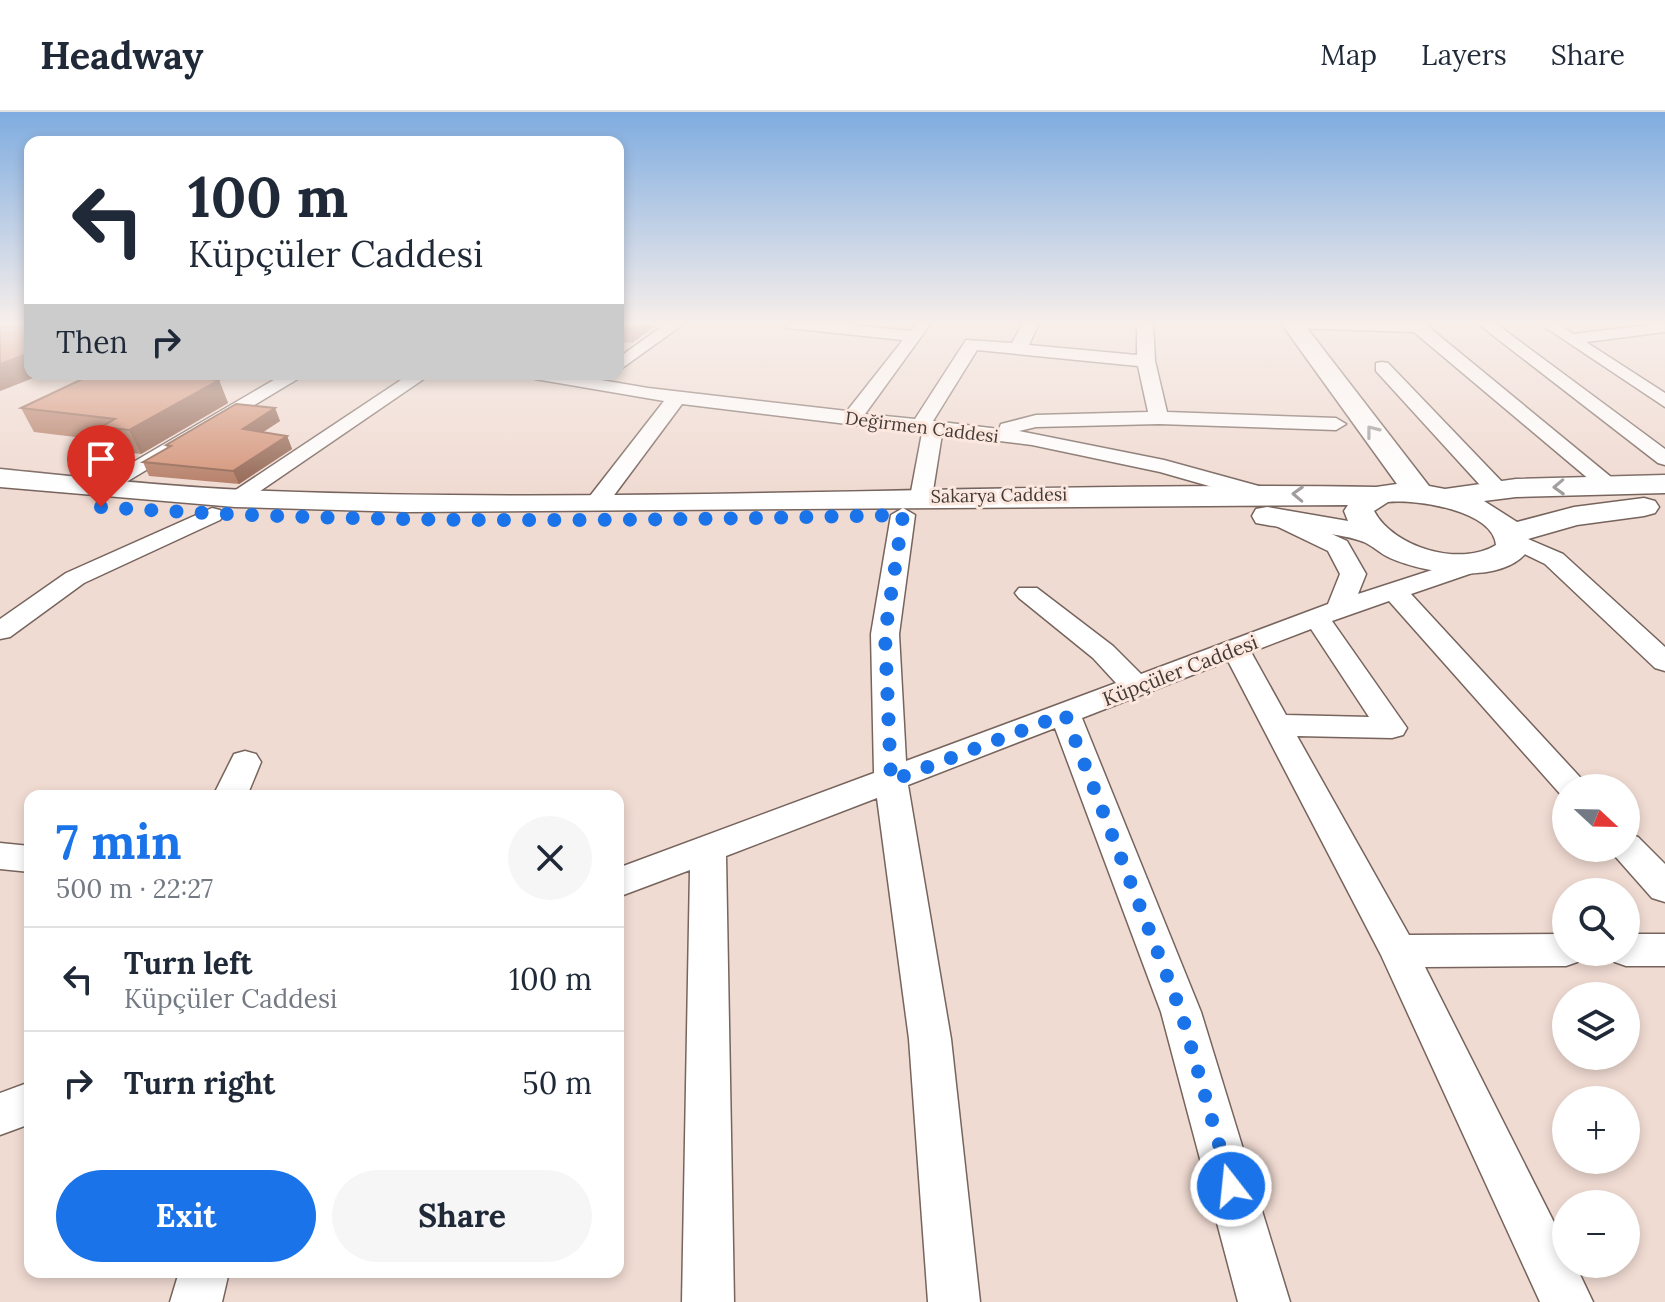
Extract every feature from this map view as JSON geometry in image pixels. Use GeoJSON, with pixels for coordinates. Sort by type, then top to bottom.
{"type":"FeatureCollection","features":[{"type":"Feature","properties":{"kind":"main road"},"geometry":{"type":"LineString","coordinates":[[1305,379],[1352,448]]}},
{"type":"Feature","properties":{"kind":"main road"},"geometry":{"type":"LineString","coordinates":[[1337,379],[1431,495],[1486,513],[1513,537],[1513,549],[1506,556],[1475,564]]}},
{"type":"Feature","properties":{"kind":"main road","name":"Sakarya Caddesi"},"geometry":{"type":"LineString","coordinates":[[0,478],[100,488],[224,506],[598,501],[1218,511],[1371,534],[1406,552],[1429,559],[1475,564]]}},
{"type":"Feature","properties":{"kind":"main road"},"geometry":{"type":"LineString","coordinates":[[1431,495],[1665,484]]}},
{"type":"Feature","properties":{"kind":"main road"},"geometry":{"type":"LineString","coordinates":[[1371,534],[1361,522],[1359,511],[1376,487]]}},
{"type":"Feature","properties":{"kind":"main road","name":"Sakarya Caddesi"},"geometry":{"type":"LineString","coordinates":[[0,498],[224,506],[432,521],[1376,487],[1431,495]]}},
{"type":"Feature","properties":{"kind":"main road"},"geometry":{"type":"LineString","coordinates":[[1513,537],[1574,516],[1665,506]]}},
{"type":"Feature","properties":{"kind":"street"},"geometry":{"type":"LineString","coordinates":[[851,419],[882,379]]}},
{"type":"Feature","properties":{"kind":"street"},"geometry":{"type":"LineString","coordinates":[[953,379],[926,429],[885,634],[891,781],[930,1039],[954,1302]]}},
{"type":"Feature","properties":{"kind":"street"},"geometry":{"type":"LineString","coordinates":[[1150,379],[1159,418]]}},
{"type":"Feature","properties":{"kind":"street"},"geometry":{"type":"LineString","coordinates":[[1393,379],[1498,491]]}},
{"type":"Feature","properties":{"kind":"street"},"geometry":{"type":"LineString","coordinates":[[1481,379],[1611,486]]}},
{"type":"Feature","properties":{"kind":"street"},"geometry":{"type":"LineString","coordinates":[[1558,379],[1665,459]]}},
{"type":"Feature","properties":{"kind":"street"},"geometry":{"type":"LineString","coordinates":[[1631,379],[1665,401]]}},
{"type":"Feature","properties":{"kind":"street"},"geometry":{"type":"LineString","coordinates":[[100,488],[287,380]]}},
{"type":"Feature","properties":{"kind":"street"},"geometry":{"type":"LineString","coordinates":[[0,631],[8,622],[75,578],[224,506],[413,380]]}},
{"type":"Feature","properties":{"kind":"street","name":"Değirmen Caddesi"},"geometry":{"type":"LineString","coordinates":[[605,380],[676,398],[1032,439],[1164,466],[1258,493]]}},
{"type":"Feature","properties":{"kind":"street"},"geometry":{"type":"LineString","coordinates":[[598,501],[676,398]]}},
{"type":"Feature","properties":{"kind":"street"},"geometry":{"type":"LineString","coordinates":[[982,435],[1036,421],[1159,418],[1336,424]]}},
{"type":"Feature","properties":{"kind":"street"},"geometry":{"type":"LineString","coordinates":[[1277,725],[1392,728],[1328,613],[1353,574],[1338,546],[1278,518]]}},
{"type":"Feature","properties":{"kind":"street"},"geometry":{"type":"LineString","coordinates":[[1513,537],[1554,559],[1665,662]]}},
{"type":"Feature","properties":{"kind":"street","name":"Küpçüler Caddesi"},"geometry":{"type":"LineString","coordinates":[[624,881],[1328,613],[1475,564]]}},
{"type":"Feature","properties":{"kind":"street"},"geometry":{"type":"LineString","coordinates":[[1393,590],[1561,774]]}},
{"type":"Feature","properties":{"kind":"street"},"geometry":{"type":"LineString","coordinates":[[1028,593],[1103,652],[1137,687]]}},
{"type":"Feature","properties":{"kind":"street"},"geometry":{"type":"LineString","coordinates":[[1235,649],[1398,951],[1567,1302]]}},
{"type":"Feature","properties":{"kind":"street"},"geometry":{"type":"LineString","coordinates":[[1065,714],[1181,1012],[1264,1302]]}},
{"type":"Feature","properties":{"kind":"street"},"geometry":{"type":"LineString","coordinates":[[233,790],[245,762]]}},
{"type":"Feature","properties":{"kind":"street"},"geometry":{"type":"LineString","coordinates":[[708,849],[708,1302]]}},
{"type":"Feature","properties":{"kind":"street"},"geometry":{"type":"LineString","coordinates":[[0,856],[24,858]]}},
{"type":"Feature","properties":{"kind":"street"},"geometry":{"type":"LineString","coordinates":[[1640,861],[1665,888]]}},
{"type":"Feature","properties":{"kind":"street"},"geometry":{"type":"LineString","coordinates":[[1398,951],[1552,950]]}},
{"type":"Feature","properties":{"kind":"street"},"geometry":{"type":"LineString","coordinates":[[1640,950],[1665,950]]}},
{"type":"Feature","properties":{"kind":"street"},"geometry":{"type":"LineString","coordinates":[[0,1114],[24,1105]]}},
{"type":"Feature","properties":{"kind":"street"},"geometry":{"type":"LineString","coordinates":[[196,1302],[202,1278]]}},
{"type":"Feature","properties":{"kind":"building"},"geometry":{"type":"Polygon","coordinates":[[[80,380],[219,380],[129,430],[101,427],[115,419],[21,408],[80,380]]]}},
{"type":"Feature","properties":{"kind":"building"},"geometry":{"type":"Polygon","coordinates":[[[236,404],[275,408],[243,429],[287,436],[233,471],[143,462],[171,446],[166,445],[236,404]]]}},
{"type":"Feature","properties":{"kind":"route"},"geometry":{"type":"LineString","coordinates":[[101,507],[248,518],[432,521],[903,515],[885,634],[891,781],[1065,714],[1181,1012],[1231,1186]]}}]}
